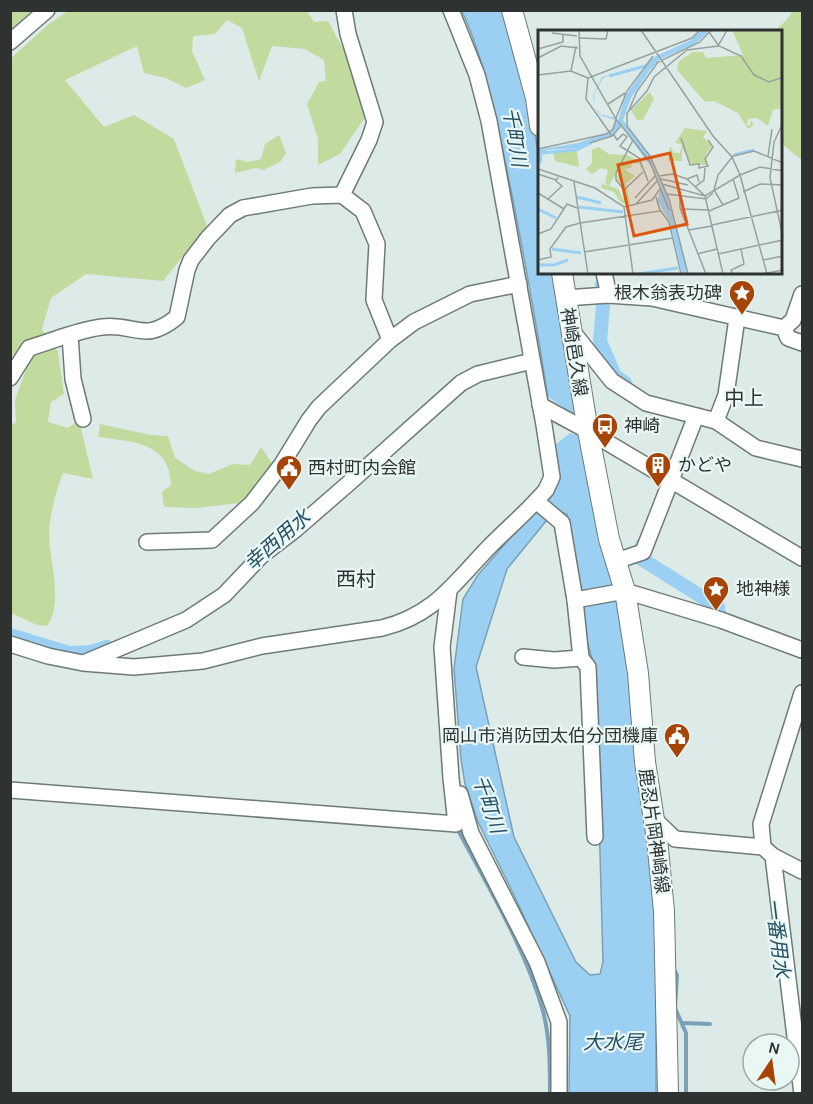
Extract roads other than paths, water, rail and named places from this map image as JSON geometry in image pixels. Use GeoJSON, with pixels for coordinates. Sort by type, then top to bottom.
{"type":"FeatureCollection","features":[{"type":"Feature","properties":{"kind":"main road"},"geometry":{"type":"LineString","coordinates":[[512,10],[538,98]]}},
{"type":"Feature","properties":{"kind":"main road","name":"神崎邑久線"},"geometry":{"type":"LineString","coordinates":[[562,274],[585,429]]}},
{"type":"Feature","properties":{"kind":"main road","name":"鹿忍片岡神崎線"},"geometry":{"type":"LineString","coordinates":[[585,429],[616,561],[638,673],[645,762],[664,911],[668,1094]]}},
{"type":"Feature","properties":{"kind":"street"},"geometry":{"type":"LineString","coordinates":[[10,42],[47,10]]}},
{"type":"Feature","properties":{"kind":"street"},"geometry":{"type":"LineString","coordinates":[[342,195],[369,140],[375,122],[348,33],[344,10]]}},
{"type":"Feature","properties":{"kind":"street"},"geometry":{"type":"LineString","coordinates":[[10,645],[83,663],[134,667],[203,661],[262,646],[382,628],[412,619],[449,591],[489,547],[542,507],[552,477],[545,408],[532,361],[486,110],[477,75],[451,10]]}},
{"type":"Feature","properties":{"kind":"street"},"geometry":{"type":"LineString","coordinates":[[10,378],[29,348],[102,327],[152,332],[161,329],[177,317],[191,260],[230,215],[243,208],[312,196],[342,195],[363,211],[377,244],[374,300],[390,340]]}},
{"type":"Feature","properties":{"kind":"street"},"geometry":{"type":"LineString","coordinates":[[604,274],[609,295]]}},
{"type":"Feature","properties":{"kind":"street"},"geometry":{"type":"LineString","coordinates":[[147,542],[212,540],[252,503],[282,464],[309,420],[320,407],[390,340],[414,322],[470,294],[519,284]]}},
{"type":"Feature","properties":{"kind":"street"},"geometry":{"type":"LineString","coordinates":[[784,328],[793,320],[802,294]]}},
{"type":"Feature","properties":{"kind":"street"},"geometry":{"type":"LineString","coordinates":[[565,298],[609,295],[652,298],[784,328]]}},
{"type":"Feature","properties":{"kind":"street"},"geometry":{"type":"LineString","coordinates":[[718,418],[726,395],[737,318]]}},
{"type":"Feature","properties":{"kind":"street"},"geometry":{"type":"LineString","coordinates":[[784,328],[788,338],[802,342]]}},
{"type":"Feature","properties":{"kind":"street"},"geometry":{"type":"LineString","coordinates":[[570,329],[612,381],[620,387],[654,406],[696,416],[718,418],[756,448],[802,459]]}},
{"type":"Feature","properties":{"kind":"street"},"geometry":{"type":"LineString","coordinates":[[70,335],[73,379],[83,419]]}},
{"type":"Feature","properties":{"kind":"street"},"geometry":{"type":"LineString","coordinates":[[83,663],[186,620],[224,595],[262,555],[349,483],[461,382],[478,374],[532,361]]}},
{"type":"Feature","properties":{"kind":"street"},"geometry":{"type":"LineString","coordinates":[[545,408],[585,429],[802,558]]}},
{"type":"Feature","properties":{"kind":"street"},"geometry":{"type":"LineString","coordinates":[[616,561],[643,552],[696,416]]}},
{"type":"Feature","properties":{"kind":"street"},"geometry":{"type":"LineString","coordinates":[[542,507],[562,523],[577,599],[581,658],[588,667],[595,837]]}},
{"type":"Feature","properties":{"kind":"street"},"geometry":{"type":"LineString","coordinates":[[10,790],[456,824],[442,647],[449,591]]}},
{"type":"Feature","properties":{"kind":"street"},"geometry":{"type":"LineString","coordinates":[[577,599],[622,592],[722,620],[802,650]]}},
{"type":"Feature","properties":{"kind":"street"},"geometry":{"type":"LineString","coordinates":[[523,657],[554,660],[581,658]]}},
{"type":"Feature","properties":{"kind":"street"},"geometry":{"type":"LineString","coordinates":[[802,693],[762,824],[768,851],[802,1094]]}},
{"type":"Feature","properties":{"kind":"street"},"geometry":{"type":"LineString","coordinates":[[449,754],[471,833],[537,962],[559,1022],[559,1094]]}},
{"type":"Feature","properties":{"kind":"street"},"geometry":{"type":"LineString","coordinates":[[654,819],[675,839],[768,851],[802,871]]}},
{"type":"Feature","properties":{"kind":"water","name":"大水尾"},"geometry":{"type":"Polygon","coordinates":[[[462,11],[506,11],[528,91],[538,153],[538,274],[557,274],[619,592],[656,913],[656,1093],[569,1093],[570,1016],[478,822],[465,784],[454,669],[463,599],[478,575],[543,500],[559,478],[525,262],[491,99],[479,54],[462,11]],[[555,510],[507,569],[476,667],[514,837],[576,962],[590,975],[600,974],[603,962],[595,670],[582,622],[567,514],[555,510]]]}},
{"type":"Feature","properties":{"kind":"waterway"},"geometry":{"type":"LineString","coordinates":[[602,284],[604,294],[600,341],[615,376],[625,383]]}},
{"type":"Feature","properties":{"kind":"waterway"},"geometry":{"type":"LineString","coordinates":[[643,544],[640,558],[718,607],[719,616]]}},
{"type":"Feature","properties":{"kind":"waterway","name":"幸西用水"},"geometry":{"type":"LineString","coordinates":[[10,635],[69,653],[91,652],[107,647]]}},
{"type":"Feature","properties":{"kind":"waterway"},"geometry":{"type":"LineString","coordinates":[[457,828],[505,918],[536,988],[547,1031],[550,1094]]}},
{"type":"Feature","properties":{"kind":"waterway"},"geometry":{"type":"LineString","coordinates":[[673,968],[677,975],[675,1008],[686,1033],[686,1094]]}},
{"type":"Feature","properties":{"kind":"waterway"},"geometry":{"type":"LineString","coordinates":[[682,1023],[710,1024]]}},
{"type":"Feature","properties":{"kind":"place","name":"根木翁表功碑"},"geometry":{"type":"Point","coordinates":[742,316]}},
{"type":"Feature","properties":{"kind":"place","name":"神崎"},"geometry":{"type":"Point","coordinates":[605,449]}},
{"type":"Feature","properties":{"kind":"place","name":"かどや"},"geometry":{"type":"Point","coordinates":[658,488]}},
{"type":"Feature","properties":{"kind":"place","name":"西村町内会館"},"geometry":{"type":"Point","coordinates":[289,491]}},
{"type":"Feature","properties":{"kind":"place","name":"地神様"},"geometry":{"type":"Point","coordinates":[716,612]}},
{"type":"Feature","properties":{"kind":"place","name":"岡山市消防団太伯分団機庫"},"geometry":{"type":"Point","coordinates":[677,759]}},
{"type":"Feature","properties":{"kind":"district","name":"中上"},"geometry":{"type":"Point","coordinates":[744,398]}},
{"type":"Feature","properties":{"kind":"district","name":"西村"},"geometry":{"type":"Point","coordinates":[356,579]}},
{"type":"Feature","properties":{"kind":"water label","name":"千町川"},"geometry":{"type":"Point","coordinates":[515,137]}},
{"type":"Feature","properties":{"kind":"water label","name":"千町川"},"geometry":{"type":"Point","coordinates":[489,804]}},
{"type":"Feature","properties":{"kind":"water label","name":"一番用水"},"geometry":{"type":"Point","coordinates":[778,938]}}]}
